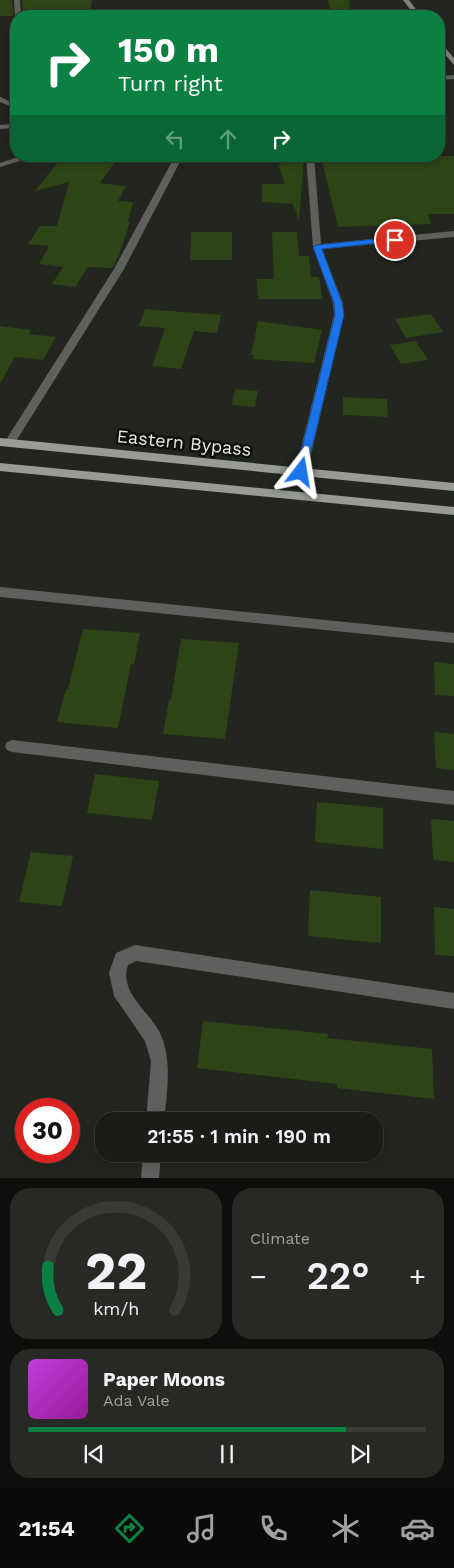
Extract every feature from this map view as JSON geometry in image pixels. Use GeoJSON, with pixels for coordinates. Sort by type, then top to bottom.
{"type":"FeatureCollection","features":[{"type":"Feature","properties":{"kind":"main road","name":"Eastern Bypass"},"geometry":{"type":"LineString","coordinates":[[4,443],[454,487]]}},
{"type":"Feature","properties":{"kind":"main road"},"geometry":{"type":"LineString","coordinates":[[0,467],[454,510]]}},
{"type":"Feature","properties":{"kind":"street"},"geometry":{"type":"LineString","coordinates":[[445,50],[453,60]]}},
{"type":"Feature","properties":{"kind":"street"},"geometry":{"type":"LineString","coordinates":[[0,166],[13,162]]}},
{"type":"Feature","properties":{"kind":"street"},"geometry":{"type":"LineString","coordinates":[[4,443],[119,269],[176,162]]}},
{"type":"Feature","properties":{"kind":"street"},"geometry":{"type":"LineString","coordinates":[[301,472],[339,315],[338,303],[317,247],[310,162]]}},
{"type":"Feature","properties":{"kind":"street"},"geometry":{"type":"LineString","coordinates":[[317,247],[454,234]]}},
{"type":"Feature","properties":{"kind":"street"},"geometry":{"type":"LineString","coordinates":[[0,592],[454,638]]}},
{"type":"Feature","properties":{"kind":"street"},"geometry":{"type":"LineString","coordinates":[[12,746],[454,798]]}},
{"type":"Feature","properties":{"kind":"street"},"geometry":{"type":"LineString","coordinates":[[156,1112],[160,1061],[152,1036],[122,996],[117,973],[122,959],[135,954],[454,1001]]}},
{"type":"Feature","properties":{"kind":"street"},"geometry":{"type":"LineString","coordinates":[[150,1178],[151,1162]]}},
{"type":"Feature","properties":{"kind":"building"},"geometry":{"type":"Polygon","coordinates":[[[0,0],[12,0],[13,10],[10,10],[10,16],[0,16],[0,0]]]}},
{"type":"Feature","properties":{"kind":"building"},"geometry":{"type":"Polygon","coordinates":[[[22,0],[92,0],[90,10],[23,10],[22,0]]]}},
{"type":"Feature","properties":{"kind":"building"},"geometry":{"type":"Polygon","coordinates":[[[328,0],[349,0],[350,10],[330,10],[328,0]]]}},
{"type":"Feature","properties":{"kind":"building"},"geometry":{"type":"Polygon","coordinates":[[[445,156],[454,156],[454,214],[428,214],[431,224],[338,227],[322,162],[445,162],[445,156]]]}},
{"type":"Feature","properties":{"kind":"building"},"geometry":{"type":"Polygon","coordinates":[[[58,162],[115,162],[100,183],[126,186],[118,201],[133,202],[128,222],[130,222],[119,255],[112,268],[88,267],[75,287],[52,284],[63,267],[39,264],[49,246],[28,244],[40,226],[57,226],[69,182],[35,191],[58,162]]]}},
{"type":"Feature","properties":{"kind":"building"},"geometry":{"type":"Polygon","coordinates":[[[280,162],[304,162],[299,220],[293,204],[262,202],[262,184],[285,184],[278,165],[281,165],[280,162]]]}},
{"type":"Feature","properties":{"kind":"building"},"geometry":{"type":"Polygon","coordinates":[[[191,232],[232,232],[232,260],[190,260],[191,232]]]}},
{"type":"Feature","properties":{"kind":"building"},"geometry":{"type":"Polygon","coordinates":[[[272,232],[297,232],[299,256],[309,256],[311,277],[319,277],[322,299],[258,299],[257,279],[274,279],[272,232]]]}},
{"type":"Feature","properties":{"kind":"building"},"geometry":{"type":"Polygon","coordinates":[[[145,309],[221,315],[217,333],[194,331],[181,369],[152,366],[165,328],[139,326],[145,309]]]}},
{"type":"Feature","properties":{"kind":"building"},"geometry":{"type":"Polygon","coordinates":[[[431,314],[443,332],[406,338],[395,319],[431,314]]]}},
{"type":"Feature","properties":{"kind":"building"},"geometry":{"type":"Polygon","coordinates":[[[258,321],[322,330],[314,363],[253,359],[254,355],[251,355],[258,321]]]}},
{"type":"Feature","properties":{"kind":"building"},"geometry":{"type":"Polygon","coordinates":[[[0,326],[31,330],[29,334],[56,337],[43,360],[15,357],[0,384],[0,326]]]}},
{"type":"Feature","properties":{"kind":"building"},"geometry":{"type":"Polygon","coordinates":[[[416,341],[428,360],[401,364],[390,345],[416,341]]]}},
{"type":"Feature","properties":{"kind":"building"},"geometry":{"type":"Polygon","coordinates":[[[235,389],[258,391],[255,407],[232,405],[235,389]]]}},
{"type":"Feature","properties":{"kind":"building"},"geometry":{"type":"Polygon","coordinates":[[[343,397],[387,399],[388,417],[343,415],[343,397]]]}},
{"type":"Feature","properties":{"kind":"building"},"geometry":{"type":"Polygon","coordinates":[[[83,629],[140,633],[134,665],[131,664],[118,728],[57,722],[66,689],[68,689],[83,629]]]}},
{"type":"Feature","properties":{"kind":"building"},"geometry":{"type":"Polygon","coordinates":[[[181,639],[239,643],[225,739],[163,734],[181,639]]]}},
{"type":"Feature","properties":{"kind":"building"},"geometry":{"type":"Polygon","coordinates":[[[434,662],[454,664],[454,696],[435,695],[434,662]]]}},
{"type":"Feature","properties":{"kind":"building"},"geometry":{"type":"Polygon","coordinates":[[[434,732],[454,734],[454,770],[436,768],[434,732]]]}},
{"type":"Feature","properties":{"kind":"building"},"geometry":{"type":"Polygon","coordinates":[[[95,774],[159,781],[152,820],[87,813],[95,774]]]}},
{"type":"Feature","properties":{"kind":"building"},"geometry":{"type":"Polygon","coordinates":[[[317,802],[383,808],[383,849],[315,842],[317,802]]]}},
{"type":"Feature","properties":{"kind":"building"},"geometry":{"type":"Polygon","coordinates":[[[431,819],[454,821],[454,862],[433,860],[431,819]]]}},
{"type":"Feature","properties":{"kind":"building"},"geometry":{"type":"Polygon","coordinates":[[[31,852],[73,856],[62,906],[19,902],[31,852]]]}},
{"type":"Feature","properties":{"kind":"building"},"geometry":{"type":"Polygon","coordinates":[[[310,890],[381,897],[381,943],[308,936],[310,890]]]}},
{"type":"Feature","properties":{"kind":"building"},"geometry":{"type":"Polygon","coordinates":[[[434,907],[454,909],[454,956],[435,955],[434,907]]]}},
{"type":"Feature","properties":{"kind":"building"},"geometry":{"type":"Polygon","coordinates":[[[203,1021],[328,1034],[327,1038],[432,1049],[434,1099],[337,1088],[337,1084],[197,1068],[203,1021]]]}},
{"type":"Feature","properties":{"kind":"route"},"geometry":{"type":"LineString","coordinates":[[301,472],[339,315],[338,303],[317,247],[395,240]]}}]}
